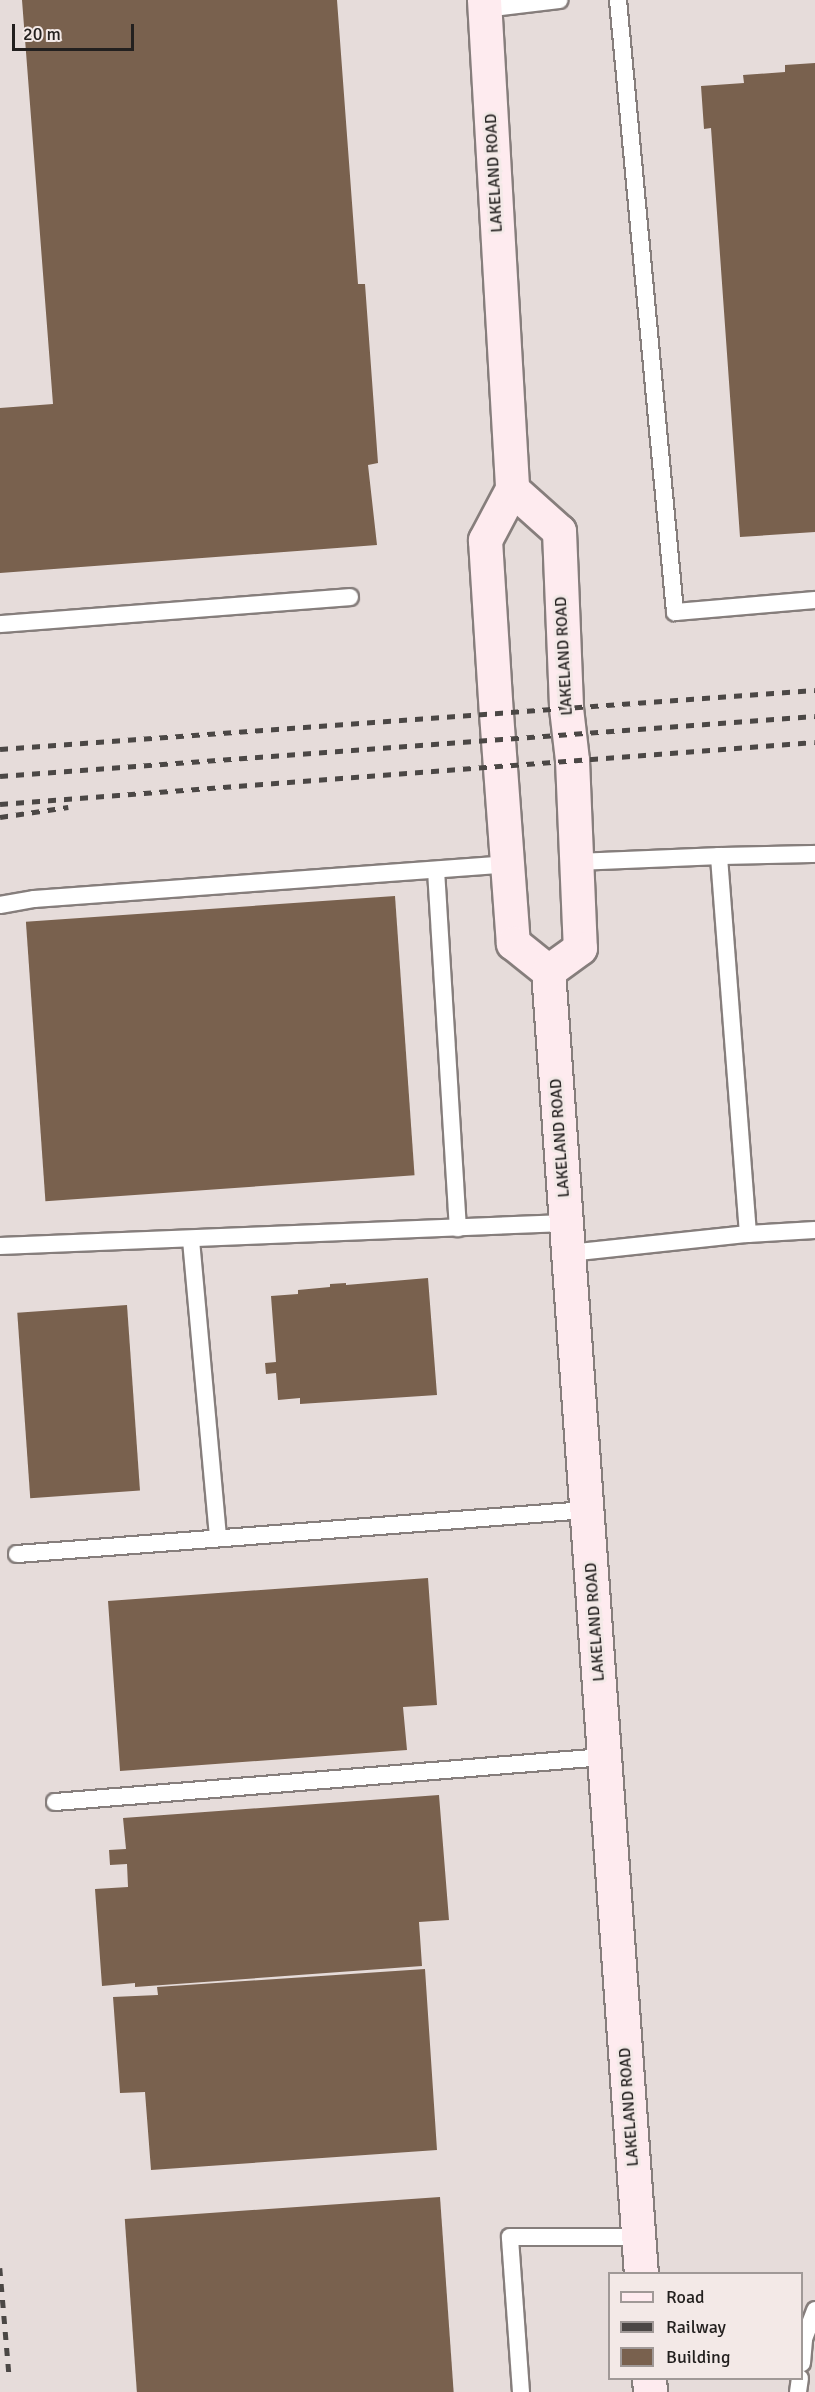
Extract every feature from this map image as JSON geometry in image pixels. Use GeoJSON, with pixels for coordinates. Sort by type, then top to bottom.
{"type":"FeatureCollection","features":[{"type":"Feature","properties":{"kind":"street","name":"LAKELAND ROAD"},"geometry":{"type":"LineString","coordinates":[[484,5],[512,489],[558,531],[566,708],[572,760],[578,862],[580,948],[548,971],[641,2272]]}},
{"type":"Feature","properties":{"kind":"street"},"geometry":{"type":"LineString","coordinates":[[512,489],[485,540],[513,943],[548,971]]}},
{"type":"Feature","properties":{"kind":"lane"},"geometry":{"type":"LineString","coordinates":[[484,5],[559,0]]}},
{"type":"Feature","properties":{"kind":"lane"},"geometry":{"type":"LineString","coordinates":[[618,0],[675,612],[815,600]]}},
{"type":"Feature","properties":{"kind":"lane"},"geometry":{"type":"LineString","coordinates":[[0,624],[350,597]]}},
{"type":"Feature","properties":{"kind":"lane"},"geometry":{"type":"LineString","coordinates":[[578,862],[815,854]]}},
{"type":"Feature","properties":{"kind":"lane"},"geometry":{"type":"LineString","coordinates":[[719,856],[748,1234]]}},
{"type":"Feature","properties":{"kind":"lane"},"geometry":{"type":"LineString","coordinates":[[0,905],[34,899],[508,864]]}},
{"type":"Feature","properties":{"kind":"lane"},"geometry":{"type":"LineString","coordinates":[[436,870],[458,1228]]}},
{"type":"Feature","properties":{"kind":"lane"},"geometry":{"type":"LineString","coordinates":[[0,1246],[458,1228],[568,1238],[748,1234],[815,1230]]}},
{"type":"Feature","properties":{"kind":"lane"},"geometry":{"type":"LineString","coordinates":[[191,1240],[218,1538]]}},
{"type":"Feature","properties":{"kind":"lane"},"geometry":{"type":"LineString","coordinates":[[17,1554],[586,1510]]}},
{"type":"Feature","properties":{"kind":"lane"},"geometry":{"type":"LineString","coordinates":[[55,1802],[604,1757]]}},
{"type":"Feature","properties":{"kind":"lane"},"geometry":{"type":"LineString","coordinates":[[521,2392],[510,2237],[639,2237]]}},
{"type":"Feature","properties":{"kind":"lane"},"geometry":{"type":"LineString","coordinates":[[803,2347],[815,2310]]}},
{"type":"Feature","properties":{"kind":"building"},"geometry":{"type":"Polygon","coordinates":[[[22,0],[337,0],[358,284],[365,284],[378,463],[368,465],[377,545],[0,573],[0,408],[53,404],[22,0]]]}},
{"type":"Feature","properties":{"kind":"building"},"geometry":{"type":"Polygon","coordinates":[[[815,63],[815,532],[740,537],[711,128],[704,129],[701,86],[744,83],[743,75],[785,72],[785,65],[815,63]]]}},
{"type":"Feature","properties":{"kind":"building"},"geometry":{"type":"Polygon","coordinates":[[[395,896],[415,1175],[45,1201],[26,922],[395,896]]]}},
{"type":"Feature","properties":{"kind":"building"},"geometry":{"type":"Polygon","coordinates":[[[428,1278],[437,1395],[300,1404],[300,1398],[278,1400],[276,1373],[266,1374],[265,1363],[276,1362],[271,1296],[298,1294],[298,1290],[330,1287],[330,1284],[346,1283],[346,1285],[428,1278]]]}},
{"type":"Feature","properties":{"kind":"building"},"geometry":{"type":"Polygon","coordinates":[[[127,1305],[140,1491],[30,1498],[17,1313],[127,1305]]]}},
{"type":"Feature","properties":{"kind":"building"},"geometry":{"type":"Polygon","coordinates":[[[428,1578],[437,1705],[403,1707],[407,1750],[120,1771],[108,1601],[428,1578]]]}},
{"type":"Feature","properties":{"kind":"building"},"geometry":{"type":"Polygon","coordinates":[[[439,1795],[449,1920],[419,1922],[422,1966],[135,1987],[135,1983],[102,1986],[95,1889],[128,1887],[127,1864],[110,1865],[109,1850],[126,1849],[123,1818],[439,1795]]]}},
{"type":"Feature","properties":{"kind":"building"},"geometry":{"type":"Polygon","coordinates":[[[425,1969],[437,2150],[151,2170],[145,2092],[120,2093],[113,1997],[158,1995],[157,1987],[425,1969]]]}},
{"type":"Feature","properties":{"kind":"building"},"geometry":{"type":"Polygon","coordinates":[[[440,2197],[454,2392],[137,2392],[125,2219],[440,2197]]]}},
{"type":"Feature","properties":{"kind":"railway"},"geometry":{"type":"LineString","coordinates":[[0,749],[815,690]]}},
{"type":"Feature","properties":{"kind":"railway"},"geometry":{"type":"LineString","coordinates":[[0,776],[815,716]]}},
{"type":"Feature","properties":{"kind":"railway"},"geometry":{"type":"LineString","coordinates":[[0,804],[815,742]]}},
{"type":"Feature","properties":{"kind":"railway"},"geometry":{"type":"LineString","coordinates":[[0,817],[68,807]]}},
{"type":"Feature","properties":{"kind":"railway"},"geometry":{"type":"LineString","coordinates":[[0,2268],[9,2373]]}}]}
